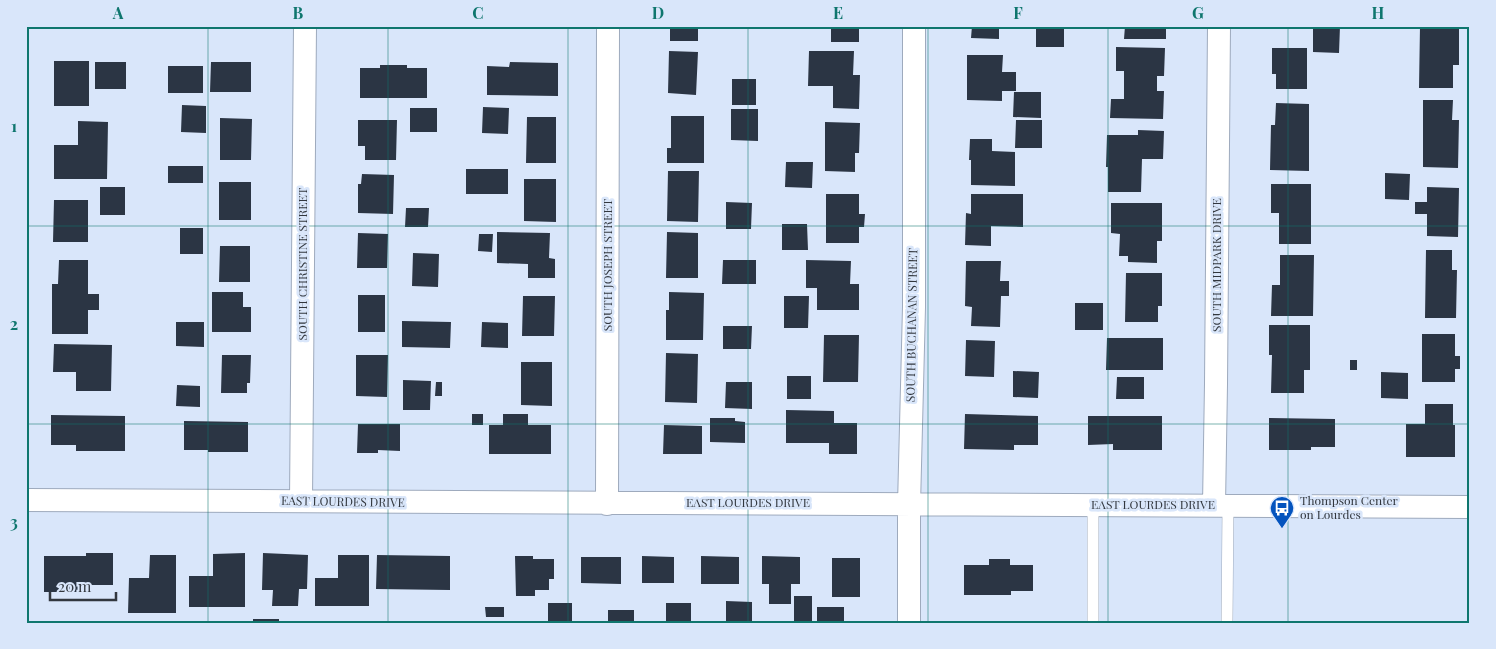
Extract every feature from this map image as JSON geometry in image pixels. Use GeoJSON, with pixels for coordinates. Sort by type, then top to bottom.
{"type":"FeatureCollection","features":[{"type":"Feature","properties":{"kind":"street","name":"SOUTH CHRISTINE STREET"},"geometry":{"type":"LineString","coordinates":[[301,501],[305,26]]}},
{"type":"Feature","properties":{"kind":"street","name":"SOUTH JOSEPH STREET"},"geometry":{"type":"LineString","coordinates":[[607,504],[608,26]]}},
{"type":"Feature","properties":{"kind":"street","name":"SOUTH BUCHANAN STREET"},"geometry":{"type":"LineString","coordinates":[[909,623],[909,505],[914,307],[914,26]]}},
{"type":"Feature","properties":{"kind":"street","name":"SOUTH MIDPARK DRIVE"},"geometry":{"type":"LineString","coordinates":[[1219,26],[1216,364],[1221,505]]}},
{"type":"Feature","properties":{"kind":"street","name":"EAST LOURDES DRIVE"},"geometry":{"type":"LineString","coordinates":[[26,500],[1470,507]]}},
{"type":"Feature","properties":{"kind":"lane"},"geometry":{"type":"LineString","coordinates":[[1093,505],[1093,623]]}},
{"type":"Feature","properties":{"kind":"lane"},"geometry":{"type":"LineString","coordinates":[[1221,505],[1227,623]]}},
{"type":"Feature","properties":{"kind":"building"},"geometry":{"type":"Polygon","coordinates":[[[670,26],[698,26],[698,41],[670,41],[670,26]]]}},
{"type":"Feature","properties":{"kind":"building"},"geometry":{"type":"Polygon","coordinates":[[[831,26],[859,26],[859,42],[831,42],[831,26]]]}},
{"type":"Feature","properties":{"kind":"building"},"geometry":{"type":"Polygon","coordinates":[[[972,26],[999,26],[999,39],[971,38],[972,26]]]}},
{"type":"Feature","properties":{"kind":"building"},"geometry":{"type":"Polygon","coordinates":[[[1036,26],[1064,26],[1064,47],[1036,47],[1036,26]]]}},
{"type":"Feature","properties":{"kind":"building"},"geometry":{"type":"Polygon","coordinates":[[[1125,26],[1166,26],[1166,39],[1124,39],[1125,26]]]}},
{"type":"Feature","properties":{"kind":"building"},"geometry":{"type":"Polygon","coordinates":[[[1313,26],[1340,26],[1339,53],[1313,52],[1313,26]]]}},
{"type":"Feature","properties":{"kind":"building"},"geometry":{"type":"Polygon","coordinates":[[[1420,26],[1459,26],[1459,65],[1453,65],[1453,88],[1419,88],[1420,26]]]}},
{"type":"Feature","properties":{"kind":"building"},"geometry":{"type":"Polygon","coordinates":[[[1116,47],[1165,48],[1164,76],[1157,76],[1157,91],[1164,91],[1163,119],[1110,118],[1111,99],[1124,99],[1124,71],[1116,71],[1116,47]]]}},
{"type":"Feature","properties":{"kind":"building"},"geometry":{"type":"Polygon","coordinates":[[[1272,48],[1307,48],[1307,89],[1276,89],[1276,74],[1272,74],[1272,48]]]}},
{"type":"Feature","properties":{"kind":"building"},"geometry":{"type":"Polygon","coordinates":[[[669,51],[698,52],[696,95],[668,93],[669,51]]]}},
{"type":"Feature","properties":{"kind":"building"},"geometry":{"type":"Polygon","coordinates":[[[809,51],[854,51],[853,75],[860,75],[859,109],[833,108],[833,86],[808,86],[809,51]]]}},
{"type":"Feature","properties":{"kind":"building"},"geometry":{"type":"Polygon","coordinates":[[[967,55],[1003,55],[1002,72],[1016,72],[1016,91],[1002,91],[1002,101],[967,100],[967,55]]]}},
{"type":"Feature","properties":{"kind":"building"},"geometry":{"type":"Polygon","coordinates":[[[54,61],[89,61],[89,106],[54,106],[54,61]]]}},
{"type":"Feature","properties":{"kind":"building"},"geometry":{"type":"Polygon","coordinates":[[[95,62],[126,62],[126,89],[95,89],[95,62]]]}},
{"type":"Feature","properties":{"kind":"building"},"geometry":{"type":"Polygon","coordinates":[[[211,62],[251,62],[251,92],[210,92],[211,62]]]}},
{"type":"Feature","properties":{"kind":"building"},"geometry":{"type":"Polygon","coordinates":[[[510,62],[558,63],[558,96],[487,95],[487,66],[509,67],[510,62]]]}},
{"type":"Feature","properties":{"kind":"building"},"geometry":{"type":"Polygon","coordinates":[[[380,65],[407,65],[407,68],[427,68],[427,98],[360,98],[360,68],[380,68],[380,65]]]}},
{"type":"Feature","properties":{"kind":"building"},"geometry":{"type":"Polygon","coordinates":[[[168,66],[203,66],[203,93],[168,93],[168,66]]]}},
{"type":"Feature","properties":{"kind":"building"},"geometry":{"type":"Polygon","coordinates":[[[732,79],[756,79],[756,105],[732,105],[732,79]]]}},
{"type":"Feature","properties":{"kind":"building"},"geometry":{"type":"Polygon","coordinates":[[[1014,92],[1041,92],[1041,118],[1013,117],[1014,92]]]}},
{"type":"Feature","properties":{"kind":"building"},"geometry":{"type":"Polygon","coordinates":[[[1423,100],[1453,100],[1452,120],[1459,120],[1458,168],[1423,167],[1423,100]]]}},
{"type":"Feature","properties":{"kind":"building"},"geometry":{"type":"Polygon","coordinates":[[[1276,103],[1309,104],[1309,171],[1270,170],[1271,125],[1275,125],[1276,103]]]}},
{"type":"Feature","properties":{"kind":"building"},"geometry":{"type":"Polygon","coordinates":[[[182,105],[206,106],[206,133],[181,132],[182,105]]]}},
{"type":"Feature","properties":{"kind":"building"},"geometry":{"type":"Polygon","coordinates":[[[483,107],[509,108],[508,134],[482,133],[483,107]]]}},
{"type":"Feature","properties":{"kind":"building"},"geometry":{"type":"Polygon","coordinates":[[[410,108],[437,108],[437,132],[410,132],[410,108]]]}},
{"type":"Feature","properties":{"kind":"building"},"geometry":{"type":"Polygon","coordinates":[[[731,109],[758,109],[758,141],[731,140],[731,109]]]}},
{"type":"Feature","properties":{"kind":"building"},"geometry":{"type":"Polygon","coordinates":[[[671,116],[704,116],[704,163],[667,163],[667,148],[671,148],[671,116]]]}},
{"type":"Feature","properties":{"kind":"building"},"geometry":{"type":"Polygon","coordinates":[[[527,117],[556,117],[556,163],[526,163],[527,117]]]}},
{"type":"Feature","properties":{"kind":"building"},"geometry":{"type":"Polygon","coordinates":[[[220,118],[252,119],[251,160],[220,160],[220,118]]]}},
{"type":"Feature","properties":{"kind":"building"},"geometry":{"type":"Polygon","coordinates":[[[358,120],[397,120],[396,160],[365,160],[365,146],[358,146],[358,120]]]}},
{"type":"Feature","properties":{"kind":"building"},"geometry":{"type":"Polygon","coordinates":[[[1016,120],[1042,120],[1042,148],[1015,148],[1016,120]]]}},
{"type":"Feature","properties":{"kind":"building"},"geometry":{"type":"Polygon","coordinates":[[[78,121],[108,122],[107,179],[54,179],[54,145],[78,145],[78,121]]]}},
{"type":"Feature","properties":{"kind":"building"},"geometry":{"type":"Polygon","coordinates":[[[825,122],[860,123],[859,153],[855,153],[855,172],[825,171],[825,122]]]}},
{"type":"Feature","properties":{"kind":"building"},"geometry":{"type":"Polygon","coordinates":[[[1138,130],[1164,131],[1163,159],[1142,159],[1141,192],[1108,192],[1108,167],[1106,167],[1107,135],[1138,135],[1138,130]]]}},
{"type":"Feature","properties":{"kind":"building"},"geometry":{"type":"Polygon","coordinates":[[[970,139],[992,139],[992,151],[1015,152],[1015,186],[971,185],[970,139]]]}},
{"type":"Feature","properties":{"kind":"building"},"geometry":{"type":"Polygon","coordinates":[[[786,162],[813,162],[812,188],[785,187],[786,162]]]}},
{"type":"Feature","properties":{"kind":"building"},"geometry":{"type":"Polygon","coordinates":[[[168,166],[203,166],[203,183],[168,183],[168,166]]]}},
{"type":"Feature","properties":{"kind":"building"},"geometry":{"type":"Polygon","coordinates":[[[466,169],[508,169],[508,194],[466,194],[466,169]]]}},
{"type":"Feature","properties":{"kind":"building"},"geometry":{"type":"Polygon","coordinates":[[[668,171],[699,171],[698,222],[667,221],[668,171]]]}},
{"type":"Feature","properties":{"kind":"building"},"geometry":{"type":"Polygon","coordinates":[[[1385,173],[1410,174],[1409,200],[1385,199],[1385,173]]]}},
{"type":"Feature","properties":{"kind":"building"},"geometry":{"type":"Polygon","coordinates":[[[362,174],[394,175],[393,214],[358,213],[358,184],[361,184],[362,174]]]}},
{"type":"Feature","properties":{"kind":"building"},"geometry":{"type":"Polygon","coordinates":[[[524,179],[556,179],[556,222],[524,221],[524,179]]]}},
{"type":"Feature","properties":{"kind":"building"},"geometry":{"type":"Polygon","coordinates":[[[219,182],[251,182],[251,220],[219,220],[219,182]]]}},
{"type":"Feature","properties":{"kind":"building"},"geometry":{"type":"Polygon","coordinates":[[[1271,184],[1311,184],[1311,244],[1279,244],[1279,213],[1271,213],[1271,184]]]}},
{"type":"Feature","properties":{"kind":"building"},"geometry":{"type":"Polygon","coordinates":[[[100,187],[125,187],[125,215],[100,215],[100,187]]]}},
{"type":"Feature","properties":{"kind":"building"},"geometry":{"type":"Polygon","coordinates":[[[1427,187],[1459,188],[1458,237],[1427,236],[1427,214],[1415,214],[1415,202],[1427,202],[1427,187]]]}},
{"type":"Feature","properties":{"kind":"building"},"geometry":{"type":"Polygon","coordinates":[[[826,194],[859,194],[859,214],[865,214],[864,227],[859,227],[859,243],[826,243],[826,194]]]}},
{"type":"Feature","properties":{"kind":"building"},"geometry":{"type":"Polygon","coordinates":[[[971,194],[1023,194],[1023,227],[991,226],[991,246],[965,245],[966,213],[971,214],[971,194]]]}},
{"type":"Feature","properties":{"kind":"building"},"geometry":{"type":"Polygon","coordinates":[[[54,200],[88,200],[88,242],[53,242],[54,200]]]}},
{"type":"Feature","properties":{"kind":"building"},"geometry":{"type":"Polygon","coordinates":[[[726,202],[752,203],[751,229],[726,229],[726,202]]]}},
{"type":"Feature","properties":{"kind":"building"},"geometry":{"type":"Polygon","coordinates":[[[1111,203],[1162,203],[1162,241],[1157,241],[1157,263],[1128,262],[1128,256],[1119,256],[1120,234],[1111,233],[1111,203]]]}},
{"type":"Feature","properties":{"kind":"building"},"geometry":{"type":"Polygon","coordinates":[[[406,208],[429,208],[428,227],[405,227],[406,208]]]}},
{"type":"Feature","properties":{"kind":"building"},"geometry":{"type":"Polygon","coordinates":[[[782,224],[807,224],[808,250],[782,250],[782,224]]]}},
{"type":"Feature","properties":{"kind":"building"},"geometry":{"type":"Polygon","coordinates":[[[180,228],[203,228],[203,254],[180,254],[180,228]]]}},
{"type":"Feature","properties":{"kind":"building"},"geometry":{"type":"Polygon","coordinates":[[[497,232],[550,233],[549,258],[555,259],[555,278],[528,278],[528,264],[497,263],[497,232]]]}},
{"type":"Feature","properties":{"kind":"building"},"geometry":{"type":"Polygon","coordinates":[[[667,232],[698,233],[698,278],[666,278],[667,232]]]}},
{"type":"Feature","properties":{"kind":"building"},"geometry":{"type":"Polygon","coordinates":[[[358,233],[388,234],[387,268],[357,268],[358,233]]]}},
{"type":"Feature","properties":{"kind":"building"},"geometry":{"type":"Polygon","coordinates":[[[479,234],[493,234],[492,252],[478,251],[479,234]]]}},
{"type":"Feature","properties":{"kind":"building"},"geometry":{"type":"Polygon","coordinates":[[[220,246],[250,246],[250,282],[219,282],[220,246]]]}},
{"type":"Feature","properties":{"kind":"building"},"geometry":{"type":"Polygon","coordinates":[[[1426,250],[1452,250],[1452,270],[1457,270],[1456,318],[1425,318],[1426,250]]]}},
{"type":"Feature","properties":{"kind":"building"},"geometry":{"type":"Polygon","coordinates":[[[413,253],[439,254],[438,287],[412,286],[413,253]]]}},
{"type":"Feature","properties":{"kind":"building"},"geometry":{"type":"Polygon","coordinates":[[[1280,255],[1314,255],[1313,316],[1271,316],[1272,285],[1280,285],[1280,255]]]}},
{"type":"Feature","properties":{"kind":"building"},"geometry":{"type":"Polygon","coordinates":[[[59,260],[88,260],[88,294],[99,294],[99,310],[88,310],[88,334],[52,334],[52,284],[58,284],[59,260]]]}},
{"type":"Feature","properties":{"kind":"building"},"geometry":{"type":"Polygon","coordinates":[[[723,260],[756,260],[756,284],[722,284],[723,260]]]}},
{"type":"Feature","properties":{"kind":"building"},"geometry":{"type":"Polygon","coordinates":[[[806,260],[851,261],[850,284],[859,284],[859,310],[817,310],[817,288],[806,288],[806,260]]]}},
{"type":"Feature","properties":{"kind":"building"},"geometry":{"type":"Polygon","coordinates":[[[966,261],[1001,261],[1000,281],[1009,281],[1009,296],[1001,296],[1000,327],[971,326],[972,307],[965,306],[966,261]]]}},
{"type":"Feature","properties":{"kind":"building"},"geometry":{"type":"Polygon","coordinates":[[[1126,273],[1162,273],[1162,306],[1158,306],[1158,322],[1125,322],[1126,273]]]}},
{"type":"Feature","properties":{"kind":"building"},"geometry":{"type":"Polygon","coordinates":[[[212,292],[243,292],[243,307],[251,307],[251,332],[212,332],[212,292]]]}},
{"type":"Feature","properties":{"kind":"building"},"geometry":{"type":"Polygon","coordinates":[[[669,292],[704,293],[703,340],[666,340],[666,310],[669,310],[669,292]]]}},
{"type":"Feature","properties":{"kind":"building"},"geometry":{"type":"Polygon","coordinates":[[[358,295],[385,295],[385,332],[358,332],[358,295]]]}},
{"type":"Feature","properties":{"kind":"building"},"geometry":{"type":"Polygon","coordinates":[[[523,296],[555,296],[554,336],[522,336],[523,296]]]}},
{"type":"Feature","properties":{"kind":"building"},"geometry":{"type":"Polygon","coordinates":[[[784,296],[809,296],[808,328],[784,328],[784,296]]]}},
{"type":"Feature","properties":{"kind":"building"},"geometry":{"type":"Polygon","coordinates":[[[1075,303],[1103,303],[1103,330],[1075,330],[1075,303]]]}},
{"type":"Feature","properties":{"kind":"building"},"geometry":{"type":"Polygon","coordinates":[[[402,321],[451,322],[450,348],[402,347],[402,321]]]}},
{"type":"Feature","properties":{"kind":"building"},"geometry":{"type":"Polygon","coordinates":[[[176,322],[204,322],[204,347],[176,346],[176,322]]]}},
{"type":"Feature","properties":{"kind":"building"},"geometry":{"type":"Polygon","coordinates":[[[482,322],[508,323],[508,348],[481,347],[482,322]]]}},
{"type":"Feature","properties":{"kind":"building"},"geometry":{"type":"Polygon","coordinates":[[[1269,325],[1310,325],[1310,370],[1304,370],[1304,393],[1271,393],[1272,355],[1269,355],[1269,325]]]}},
{"type":"Feature","properties":{"kind":"building"},"geometry":{"type":"Polygon","coordinates":[[[723,326],[752,326],[751,349],[723,349],[723,326]]]}},
{"type":"Feature","properties":{"kind":"building"},"geometry":{"type":"Polygon","coordinates":[[[1422,334],[1455,334],[1455,356],[1460,356],[1460,369],[1455,369],[1455,382],[1422,382],[1422,334]]]}},
{"type":"Feature","properties":{"kind":"building"},"geometry":{"type":"Polygon","coordinates":[[[824,335],[859,335],[858,382],[823,382],[824,335]]]}},
{"type":"Feature","properties":{"kind":"building"},"geometry":{"type":"Polygon","coordinates":[[[1107,338],[1163,338],[1163,370],[1106,370],[1107,338]]]}},
{"type":"Feature","properties":{"kind":"building"},"geometry":{"type":"Polygon","coordinates":[[[966,340],[995,341],[994,377],[965,376],[966,340]]]}},
{"type":"Feature","properties":{"kind":"building"},"geometry":{"type":"Polygon","coordinates":[[[54,344],[112,345],[111,391],[76,391],[76,372],[53,372],[54,344]]]}},
{"type":"Feature","properties":{"kind":"building"},"geometry":{"type":"Polygon","coordinates":[[[666,353],[698,354],[697,403],[665,402],[666,353]]]}},
{"type":"Feature","properties":{"kind":"building"},"geometry":{"type":"Polygon","coordinates":[[[222,355],[251,355],[250,383],[247,383],[247,393],[221,393],[222,355]]]}},
{"type":"Feature","properties":{"kind":"building"},"geometry":{"type":"Polygon","coordinates":[[[356,355],[388,355],[387,397],[356,396],[356,355]]]}},
{"type":"Feature","properties":{"kind":"building"},"geometry":{"type":"Polygon","coordinates":[[[1350,360],[1357,360],[1357,370],[1350,370],[1350,360]]]}},
{"type":"Feature","properties":{"kind":"building"},"geometry":{"type":"Polygon","coordinates":[[[521,362],[552,362],[552,406],[521,405],[521,362]]]}},
{"type":"Feature","properties":{"kind":"building"},"geometry":{"type":"Polygon","coordinates":[[[1013,371],[1039,372],[1038,398],[1013,397],[1013,371]]]}},
{"type":"Feature","properties":{"kind":"building"},"geometry":{"type":"Polygon","coordinates":[[[1381,372],[1408,373],[1408,399],[1381,398],[1381,372]]]}},
{"type":"Feature","properties":{"kind":"building"},"geometry":{"type":"Polygon","coordinates":[[[787,376],[811,376],[811,399],[787,399],[787,376]]]}},
{"type":"Feature","properties":{"kind":"building"},"geometry":{"type":"Polygon","coordinates":[[[1117,377],[1144,377],[1144,399],[1116,399],[1117,377]]]}},
{"type":"Feature","properties":{"kind":"building"},"geometry":{"type":"Polygon","coordinates":[[[403,380],[431,381],[430,410],[403,410],[403,380]]]}},
{"type":"Feature","properties":{"kind":"building"},"geometry":{"type":"Polygon","coordinates":[[[436,382],[442,382],[442,396],[435,396],[436,382]]]}},
{"type":"Feature","properties":{"kind":"building"},"geometry":{"type":"Polygon","coordinates":[[[726,382],[752,382],[752,409],[725,408],[726,382]]]}},
{"type":"Feature","properties":{"kind":"building"},"geometry":{"type":"Polygon","coordinates":[[[177,385],[200,386],[200,407],[176,406],[177,385]]]}},
{"type":"Feature","properties":{"kind":"building"},"geometry":{"type":"Polygon","coordinates":[[[1425,404],[1453,404],[1455,457],[1406,457],[1406,424],[1425,424],[1425,404]]]}},
{"type":"Feature","properties":{"kind":"building"},"geometry":{"type":"Polygon","coordinates":[[[786,410],[834,411],[834,423],[857,423],[857,454],[829,454],[829,443],[786,443],[786,410]]]}},
{"type":"Feature","properties":{"kind":"building"},"geometry":{"type":"Polygon","coordinates":[[[472,414],[483,414],[483,425],[472,425],[472,414]]]}},
{"type":"Feature","properties":{"kind":"building"},"geometry":{"type":"Polygon","coordinates":[[[503,414],[528,414],[528,425],[551,425],[551,454],[489,454],[489,425],[503,425],[503,414]]]}},
{"type":"Feature","properties":{"kind":"building"},"geometry":{"type":"Polygon","coordinates":[[[965,414],[1038,416],[1038,445],[1014,445],[1014,450],[964,449],[965,414]]]}},
{"type":"Feature","properties":{"kind":"building"},"geometry":{"type":"Polygon","coordinates":[[[51,415],[125,416],[125,451],[76,451],[76,445],[51,445],[51,415]]]}},
{"type":"Feature","properties":{"kind":"building"},"geometry":{"type":"Polygon","coordinates":[[[1088,416],[1162,416],[1162,450],[1113,450],[1113,444],[1088,445],[1088,416]]]}},
{"type":"Feature","properties":{"kind":"building"},"geometry":{"type":"Polygon","coordinates":[[[710,418],[735,418],[735,421],[745,422],[745,443],[710,442],[710,418]]]}},
{"type":"Feature","properties":{"kind":"building"},"geometry":{"type":"Polygon","coordinates":[[[1269,418],[1335,419],[1335,447],[1311,447],[1311,450],[1269,450],[1269,418]]]}},
{"type":"Feature","properties":{"kind":"building"},"geometry":{"type":"Polygon","coordinates":[[[184,421],[248,422],[248,452],[184,450],[184,421]]]}},
{"type":"Feature","properties":{"kind":"building"},"geometry":{"type":"Polygon","coordinates":[[[358,424],[400,424],[400,451],[378,450],[378,453],[357,453],[358,424]]]}},
{"type":"Feature","properties":{"kind":"building"},"geometry":{"type":"Polygon","coordinates":[[[664,425],[702,426],[702,454],[663,454],[664,425]]]}},
{"type":"Feature","properties":{"kind":"building"},"geometry":{"type":"Polygon","coordinates":[[[86,553],[113,553],[113,585],[90,585],[90,592],[44,592],[44,556],[86,556],[86,553]]]}},
{"type":"Feature","properties":{"kind":"building"},"geometry":{"type":"Polygon","coordinates":[[[245,553],[245,607],[189,607],[189,576],[213,576],[213,554],[245,553]]]}},
{"type":"Feature","properties":{"kind":"building"},"geometry":{"type":"Polygon","coordinates":[[[263,553],[308,555],[307,589],[299,589],[298,606],[272,606],[273,590],[262,590],[263,553]]]}},
{"type":"Feature","properties":{"kind":"building"},"geometry":{"type":"Polygon","coordinates":[[[150,555],[176,555],[176,613],[128,613],[129,578],[149,578],[150,555]]]}},
{"type":"Feature","properties":{"kind":"building"},"geometry":{"type":"Polygon","coordinates":[[[338,555],[369,555],[369,606],[315,606],[315,578],[338,578],[338,555]]]}},
{"type":"Feature","properties":{"kind":"building"},"geometry":{"type":"Polygon","coordinates":[[[377,555],[450,556],[450,590],[376,589],[377,555]]]}},
{"type":"Feature","properties":{"kind":"building"},"geometry":{"type":"Polygon","coordinates":[[[515,556],[533,556],[533,559],[554,559],[554,579],[549,579],[549,590],[535,590],[535,596],[516,596],[515,556]]]}},
{"type":"Feature","properties":{"kind":"building"},"geometry":{"type":"Polygon","coordinates":[[[642,556],[674,557],[674,583],[642,583],[642,556]]]}},
{"type":"Feature","properties":{"kind":"building"},"geometry":{"type":"Polygon","coordinates":[[[701,556],[739,557],[739,584],[701,584],[701,556]]]}},
{"type":"Feature","properties":{"kind":"building"},"geometry":{"type":"Polygon","coordinates":[[[762,556],[800,557],[800,584],[791,584],[791,604],[769,604],[769,584],[762,584],[762,556]]]}},
{"type":"Feature","properties":{"kind":"building"},"geometry":{"type":"Polygon","coordinates":[[[581,557],[621,557],[621,584],[581,583],[581,557]]]}},
{"type":"Feature","properties":{"kind":"building"},"geometry":{"type":"Polygon","coordinates":[[[832,558],[860,558],[860,597],[832,597],[832,558]]]}},
{"type":"Feature","properties":{"kind":"building"},"geometry":{"type":"Polygon","coordinates":[[[989,559],[1010,559],[1010,565],[1033,565],[1033,591],[1011,591],[1011,595],[964,595],[964,565],[989,565],[989,559]]]}},
{"type":"Feature","properties":{"kind":"building"},"geometry":{"type":"Polygon","coordinates":[[[794,596],[812,596],[812,623],[794,623],[794,596]]]}},
{"type":"Feature","properties":{"kind":"building"},"geometry":{"type":"Polygon","coordinates":[[[726,601],[752,602],[752,623],[726,623],[726,601]]]}},
{"type":"Feature","properties":{"kind":"building"},"geometry":{"type":"Polygon","coordinates":[[[548,603],[572,603],[572,623],[548,623],[548,603]]]}},
{"type":"Feature","properties":{"kind":"building"},"geometry":{"type":"Polygon","coordinates":[[[666,603],[691,603],[691,623],[666,623],[666,603]]]}},
{"type":"Feature","properties":{"kind":"building"},"geometry":{"type":"Polygon","coordinates":[[[485,607],[504,607],[504,617],[486,617],[485,607]]]}},
{"type":"Feature","properties":{"kind":"building"},"geometry":{"type":"Polygon","coordinates":[[[817,607],[844,607],[844,623],[817,623],[817,607]]]}},
{"type":"Feature","properties":{"kind":"building"},"geometry":{"type":"Polygon","coordinates":[[[608,610],[634,610],[634,623],[608,623],[608,610]]]}},
{"type":"Feature","properties":{"kind":"building"},"geometry":{"type":"Polygon","coordinates":[[[253,619],[279,619],[279,623],[253,623],[253,619]]]}},
{"type":"Feature","properties":{"kind":"place","name":"Thompson Center on Lourdes"},"geometry":{"type":"Point","coordinates":[1282,529]}}]}
